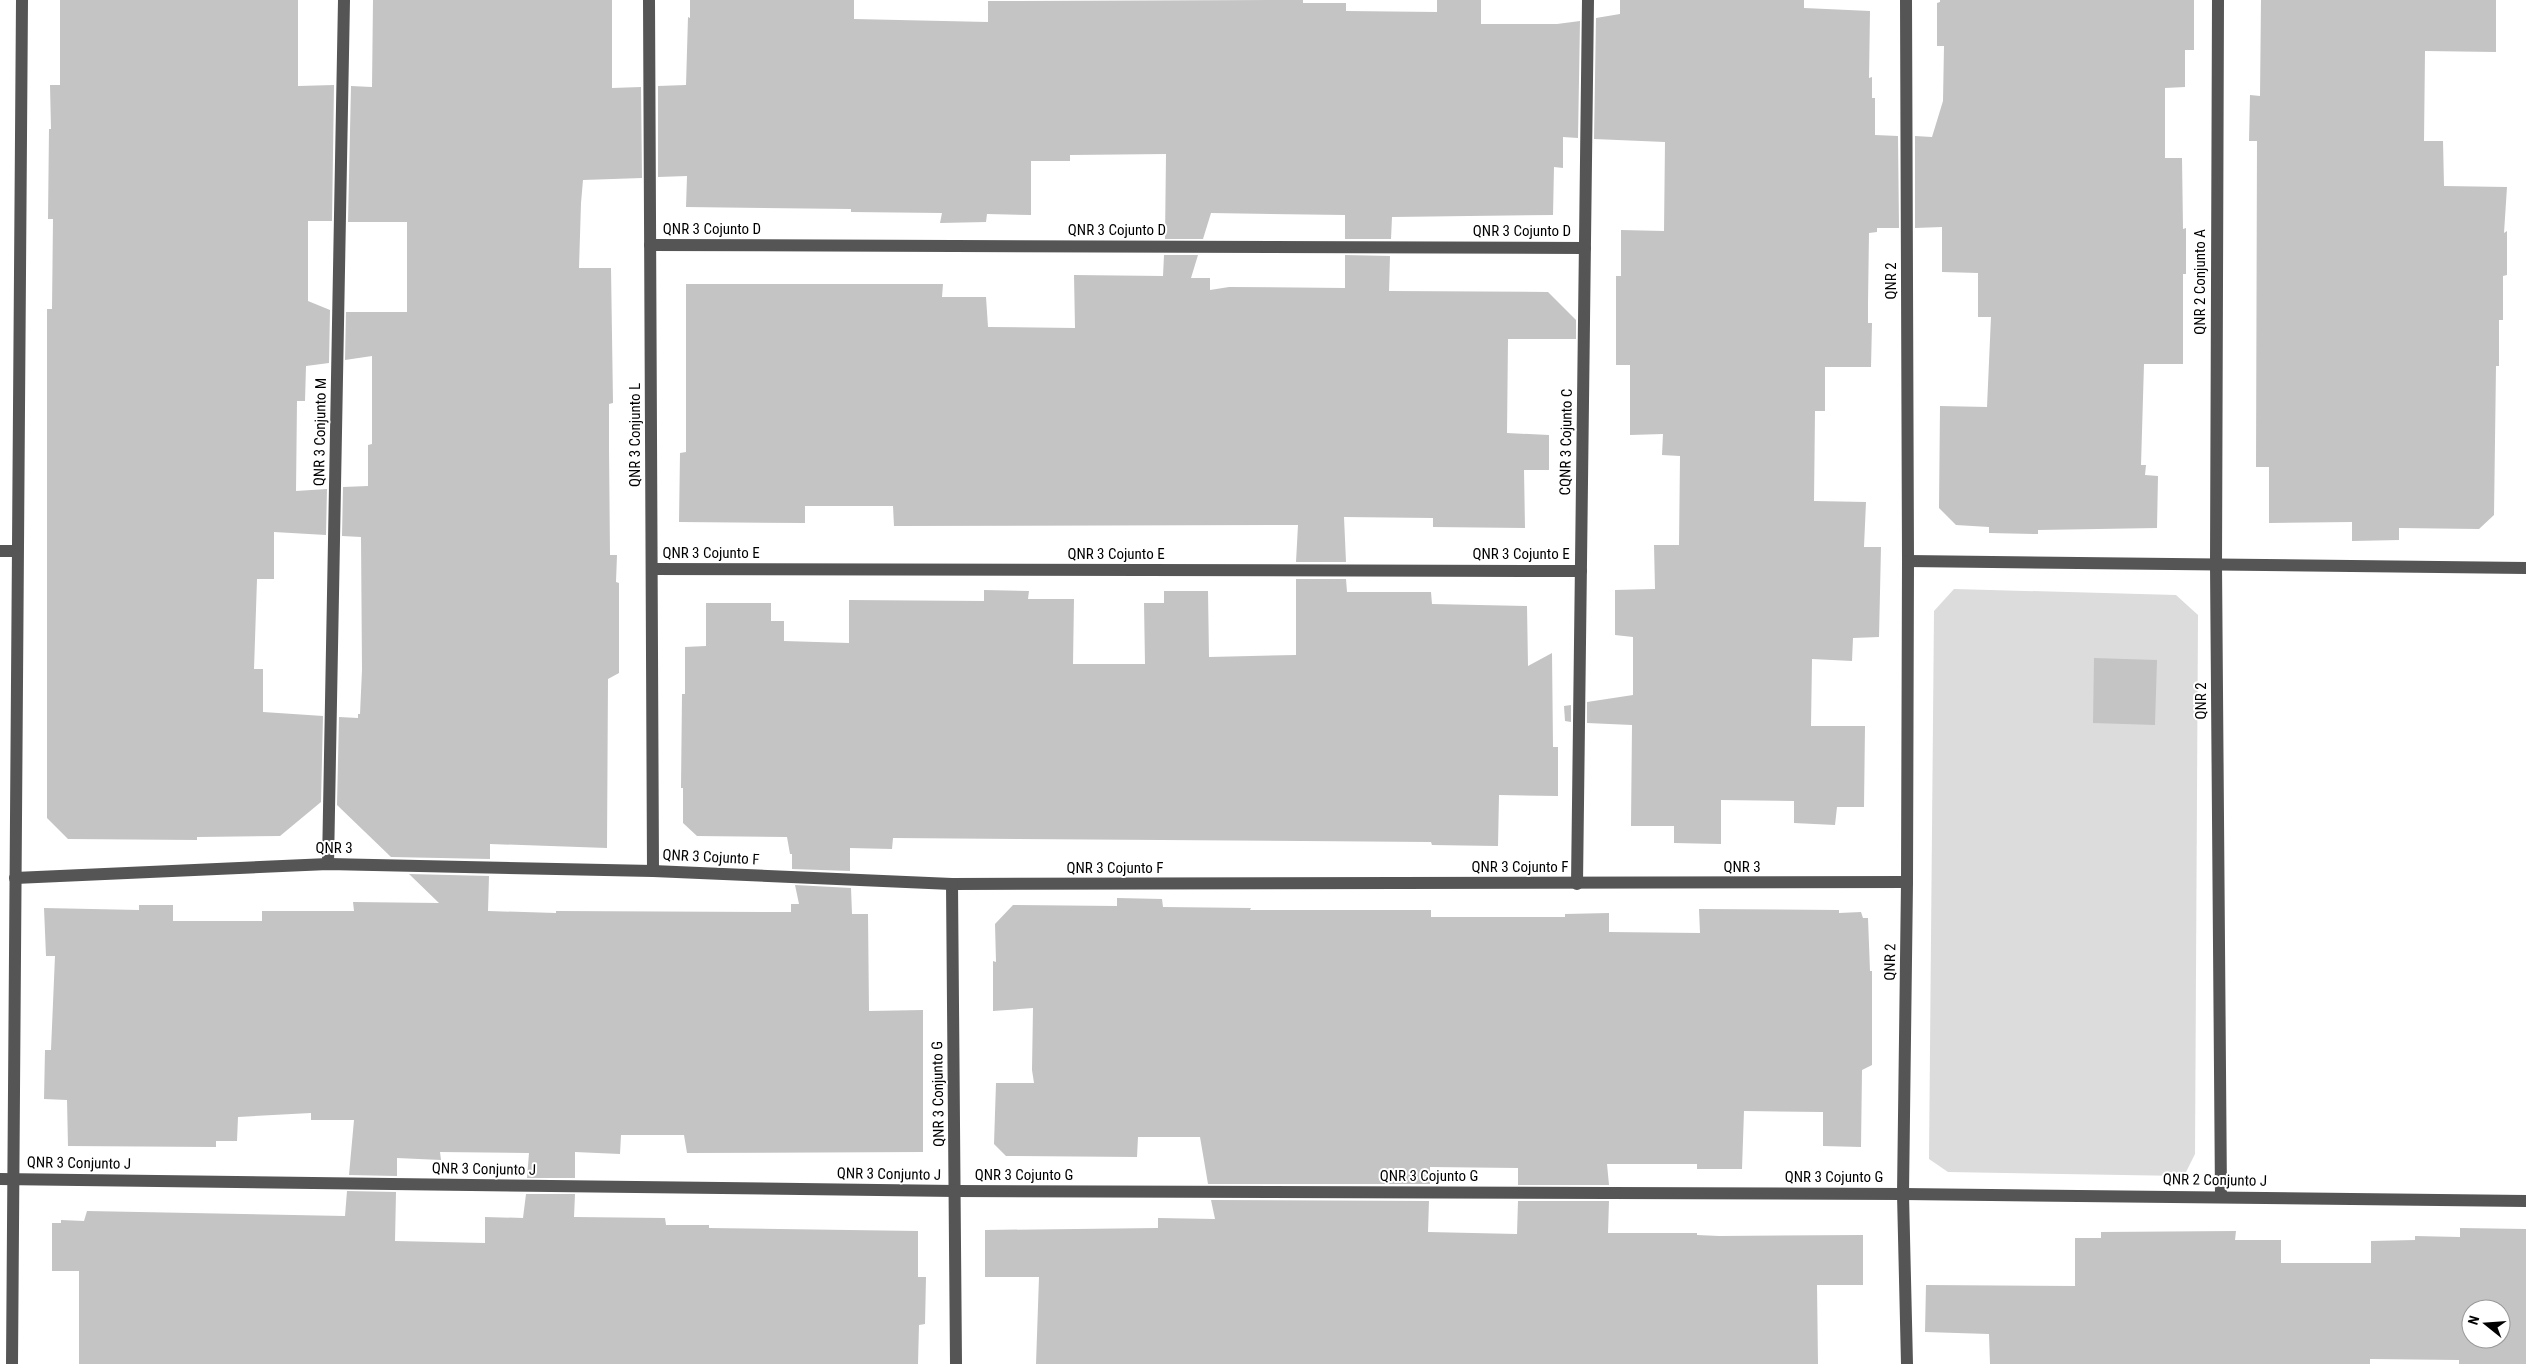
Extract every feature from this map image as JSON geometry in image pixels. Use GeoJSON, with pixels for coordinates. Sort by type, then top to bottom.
{"type":"FeatureCollection","features":[{"type":"Feature","properties":{"kind":"street"},"geometry":{"type":"LineString","coordinates":[[12,1364],[22,0]]}},
{"type":"Feature","properties":{"kind":"street","name":"QNR 3 Conjunto M"},"geometry":{"type":"LineString","coordinates":[[328,864],[344,0]]}},
{"type":"Feature","properties":{"kind":"street","name":"QNR 3 Conjunto L"},"geometry":{"type":"LineString","coordinates":[[649,0],[653,870]]}},
{"type":"Feature","properties":{"kind":"street","name":"CQNR 3 Cojunto C"},"geometry":{"type":"LineString","coordinates":[[1578,884],[1588,0]]}},
{"type":"Feature","properties":{"kind":"street","name":"QNR 2"},"geometry":{"type":"LineString","coordinates":[[1906,0],[1908,561],[1907,882],[1903,1194],[1907,1364]]}},
{"type":"Feature","properties":{"kind":"street","name":"QNR 2 Conjunto A"},"geometry":{"type":"LineString","coordinates":[[2216,565],[2218,0]]}},
{"type":"Feature","properties":{"kind":"street","name":"QNR 3 Cojunto D"},"geometry":{"type":"LineString","coordinates":[[650,245],[1585,248]]}},
{"type":"Feature","properties":{"kind":"street"},"geometry":{"type":"LineString","coordinates":[[0,551],[17,551]]}},
{"type":"Feature","properties":{"kind":"street"},"geometry":{"type":"LineString","coordinates":[[1908,561],[2526,568]]}},
{"type":"Feature","properties":{"kind":"street","name":"QNR 2"},"geometry":{"type":"LineString","coordinates":[[2216,565],[2221,1196]]}},
{"type":"Feature","properties":{"kind":"street","name":"QNR 3 Cojunto E"},"geometry":{"type":"LineString","coordinates":[[652,569],[1581,571]]}},
{"type":"Feature","properties":{"kind":"street","name":"QNR 3"},"geometry":{"type":"LineString","coordinates":[[15,878],[328,864],[653,870]]}},
{"type":"Feature","properties":{"kind":"street","name":"QNR 3 Cojunto F"},"geometry":{"type":"LineString","coordinates":[[653,870],[952,884],[1578,884]]}},
{"type":"Feature","properties":{"kind":"street","name":"QNR 3"},"geometry":{"type":"LineString","coordinates":[[1578,884],[1907,882]]}},
{"type":"Feature","properties":{"kind":"street","name":"QNR 3 Conjunto G"},"geometry":{"type":"LineString","coordinates":[[952,884],[956,1364]]}},
{"type":"Feature","properties":{"kind":"street","name":"QNR 3 Conjunto J"},"geometry":{"type":"LineString","coordinates":[[0,1178],[955,1191]]}},
{"type":"Feature","properties":{"kind":"street","name":"QNR 3 Cojunto G"},"geometry":{"type":"LineString","coordinates":[[955,1191],[1903,1194]]}},
{"type":"Feature","properties":{"kind":"street","name":"QNR 2 Conjunto J"},"geometry":{"type":"LineString","coordinates":[[1903,1194],[2221,1196],[2526,1201]]}},
{"type":"Feature","properties":{"kind":"shaded area"},"geometry":{"type":"Polygon","coordinates":[[[1954,589],[2176,595],[2198,615],[2195,1154],[2184,1176],[1948,1172],[1929,1159],[1934,611],[1954,589]]]}},
{"type":"Feature","properties":{"kind":"building"},"geometry":{"type":"Polygon","coordinates":[[[60,0],[298,0],[298,86],[334,85],[332,221],[308,221],[308,301],[330,310],[329,363],[306,366],[305,401],[297,401],[296,491],[327,489],[326,535],[274,532],[274,579],[257,579],[254,669],[263,669],[263,712],[323,716],[321,802],[280,836],[197,837],[197,840],[68,839],[47,818],[47,309],[52,309],[53,219],[48,219],[49,129],[51,129],[50,85],[60,85],[60,0]]]}},
{"type":"Feature","properties":{"kind":"building"},"geometry":{"type":"Polygon","coordinates":[[[373,0],[612,0],[612,88],[641,87],[642,178],[583,180],[581,203],[579,268],[611,268],[613,403],[609,404],[610,555],[617,555],[616,582],[619,583],[619,673],[608,679],[607,848],[490,844],[490,859],[391,857],[337,805],[339,717],[358,718],[358,714],[360,714],[362,670],[361,537],[342,536],[343,487],[368,486],[368,445],[372,444],[372,356],[345,360],[346,312],[407,312],[407,222],[348,222],[351,86],[372,87],[373,0]]]}},
{"type":"Feature","properties":{"kind":"building"},"geometry":{"type":"Polygon","coordinates":[[[690,0],[854,0],[854,19],[988,22],[988,1],[1303,0],[1303,3],[1346,3],[1346,11],[1437,12],[1437,0],[1481,0],[1481,24],[1557,24],[1580,21],[1578,138],[1563,137],[1563,168],[1554,167],[1553,215],[1392,217],[1391,239],[1345,239],[1345,215],[1211,213],[1203,239],[1165,239],[1166,154],[1070,155],[1070,161],[1031,161],[1031,215],[987,214],[986,222],[940,223],[942,213],[851,212],[851,209],[686,207],[687,176],[658,177],[658,86],[686,85],[690,0]]]}},
{"type":"Feature","properties":{"kind":"building"},"geometry":{"type":"Polygon","coordinates":[[[1620,0],[1804,0],[1804,8],[1870,11],[1869,78],[1872,77],[1872,98],[1875,98],[1875,135],[1898,136],[1899,228],[1877,228],[1877,232],[1869,233],[1868,323],[1872,323],[1871,367],[1825,367],[1825,411],[1815,411],[1814,501],[1866,502],[1864,547],[1881,547],[1879,637],[1853,638],[1852,661],[1812,659],[1811,726],[1865,726],[1864,807],[1837,807],[1835,825],[1794,823],[1794,801],[1721,800],[1721,844],[1674,843],[1674,826],[1631,826],[1632,725],[1587,723],[1587,702],[1633,695],[1633,637],[1615,635],[1615,590],[1655,589],[1654,545],[1679,545],[1680,456],[1662,455],[1663,434],[1630,435],[1630,365],[1616,365],[1616,276],[1621,276],[1621,230],[1664,231],[1665,142],[1594,139],[1596,18],[1620,14],[1620,0]]]}},
{"type":"Feature","properties":{"kind":"building"},"geometry":{"type":"Polygon","coordinates":[[[1940,0],[2194,0],[2194,50],[2185,50],[2185,87],[2165,88],[2165,158],[2182,158],[2183,229],[2186,228],[2186,274],[2183,274],[2183,364],[2144,364],[2141,465],[2146,465],[2145,475],[2158,476],[2157,528],[2038,530],[2038,534],[1989,533],[1989,527],[1956,525],[1939,508],[1940,406],[1987,407],[1991,317],[1978,317],[1978,273],[1942,272],[1942,227],[1915,228],[1915,136],[1932,137],[1943,101],[1944,46],[1937,46],[1937,3],[1940,0]]]}},
{"type":"Feature","properties":{"kind":"building"},"geometry":{"type":"Polygon","coordinates":[[[2261,0],[2496,0],[2496,52],[2425,51],[2424,141],[2443,141],[2444,186],[2507,187],[2504,233],[2507,231],[2507,275],[2503,276],[2503,320],[2499,320],[2499,366],[2496,366],[2494,515],[2479,529],[2399,528],[2399,540],[2352,541],[2352,522],[2269,523],[2269,467],[2256,467],[2257,141],[2249,141],[2250,95],[2260,96],[2261,0]]]}},
{"type":"Feature","properties":{"kind":"building"},"geometry":{"type":"Polygon","coordinates":[[[1164,255],[1198,255],[1191,278],[1210,278],[1210,290],[1229,287],[1345,288],[1345,255],[1390,256],[1389,291],[1548,292],[1576,320],[1576,339],[1508,339],[1507,433],[1549,435],[1549,470],[1524,470],[1525,528],[1433,527],[1433,518],[1344,517],[1346,562],[1296,562],[1298,525],[894,526],[893,506],[805,506],[805,523],[679,522],[680,453],[686,452],[686,284],[943,284],[942,297],[986,297],[988,327],[1075,328],[1074,275],[1163,276],[1164,255]]]}},
{"type":"Feature","properties":{"kind":"building"},"geometry":{"type":"Polygon","coordinates":[[[1296,579],[1346,579],[1347,592],[1431,592],[1432,604],[1527,606],[1528,666],[1552,653],[1553,747],[1558,747],[1558,796],[1499,795],[1498,846],[1432,845],[1431,842],[893,838],[892,849],[850,848],[850,871],[792,869],[792,854],[790,854],[787,837],[697,836],[683,823],[683,788],[681,788],[682,694],[685,694],[685,647],[706,646],[706,603],[771,603],[771,621],[784,621],[784,641],[849,643],[849,600],[984,601],[984,590],[1029,591],[1028,599],[1074,599],[1073,664],[1145,664],[1144,603],[1164,603],[1164,591],[1208,591],[1209,657],[1296,655],[1296,579]]]}},
{"type":"Feature","properties":{"kind":"building"},"geometry":{"type":"Polygon","coordinates":[[[2094,658],[2157,660],[2155,725],[2093,723],[2094,658]]]}},
{"type":"Feature","properties":{"kind":"building"},"geometry":{"type":"Polygon","coordinates":[[[1571,705],[1571,722],[1565,721],[1564,706],[1571,705]]]}},
{"type":"Feature","properties":{"kind":"building"},"geometry":{"type":"Polygon","coordinates":[[[409,874],[489,876],[488,911],[556,913],[556,911],[791,912],[791,904],[799,904],[795,885],[851,888],[852,914],[868,914],[869,1011],[923,1010],[923,1152],[687,1153],[684,1135],[621,1135],[620,1154],[575,1152],[575,1178],[527,1178],[529,1153],[440,1152],[441,1160],[397,1158],[397,1176],[349,1175],[354,1120],[311,1120],[311,1113],[238,1117],[237,1141],[216,1141],[216,1147],[68,1146],[67,1100],[44,1099],[45,1050],[51,1050],[55,956],[46,956],[44,908],[139,910],[139,905],[173,905],[173,921],[262,921],[262,911],[354,911],[353,902],[439,903],[409,874]]]}},
{"type":"Feature","properties":{"kind":"building"},"geometry":{"type":"Polygon","coordinates":[[[1117,898],[1162,899],[1163,907],[1251,908],[1250,910],[1431,910],[1431,917],[1565,917],[1565,914],[1609,913],[1609,932],[1700,933],[1699,909],[1839,910],[1839,913],[1861,912],[1863,918],[1868,918],[1870,971],[1872,971],[1872,1065],[1862,1070],[1861,1147],[1823,1146],[1823,1112],[1744,1111],[1742,1169],[1697,1169],[1697,1164],[1607,1164],[1609,1185],[1518,1185],[1518,1168],[1430,1167],[1430,1184],[1208,1184],[1200,1137],[1138,1137],[1137,1157],[1006,1156],[994,1144],[996,1083],[1034,1083],[1032,1070],[1033,1008],[993,1011],[993,961],[996,962],[995,924],[1013,905],[1117,906],[1117,898]]]}},
{"type":"Feature","properties":{"kind":"building"},"geometry":{"type":"Polygon","coordinates":[[[347,1191],[396,1192],[395,1241],[485,1243],[485,1217],[523,1218],[526,1194],[575,1194],[574,1217],[665,1218],[666,1225],[709,1225],[709,1228],[918,1231],[918,1277],[926,1277],[925,1324],[919,1325],[918,1364],[79,1364],[79,1271],[52,1271],[52,1223],[61,1223],[61,1220],[84,1221],[87,1211],[345,1216],[347,1191]]]}},
{"type":"Feature","properties":{"kind":"building"},"geometry":{"type":"Polygon","coordinates":[[[1211,1200],[1429,1201],[1428,1232],[1517,1234],[1518,1201],[1609,1201],[1608,1233],[1697,1233],[1697,1235],[1719,1236],[1863,1235],[1863,1285],[1817,1285],[1818,1364],[1036,1364],[1039,1277],[985,1277],[985,1230],[1158,1228],[1158,1218],[1215,1219],[1211,1200]]]}},
{"type":"Feature","properties":{"kind":"building"},"geometry":{"type":"Polygon","coordinates":[[[2460,1228],[2526,1229],[2526,1364],[2459,1364],[2459,1360],[2370,1359],[2370,1364],[1990,1364],[1989,1334],[1925,1332],[1926,1285],[2075,1286],[2075,1238],[2101,1238],[2101,1232],[2236,1231],[2235,1240],[2281,1240],[2281,1263],[2371,1263],[2371,1241],[2415,1240],[2415,1236],[2460,1237],[2460,1228]]]}}]}
